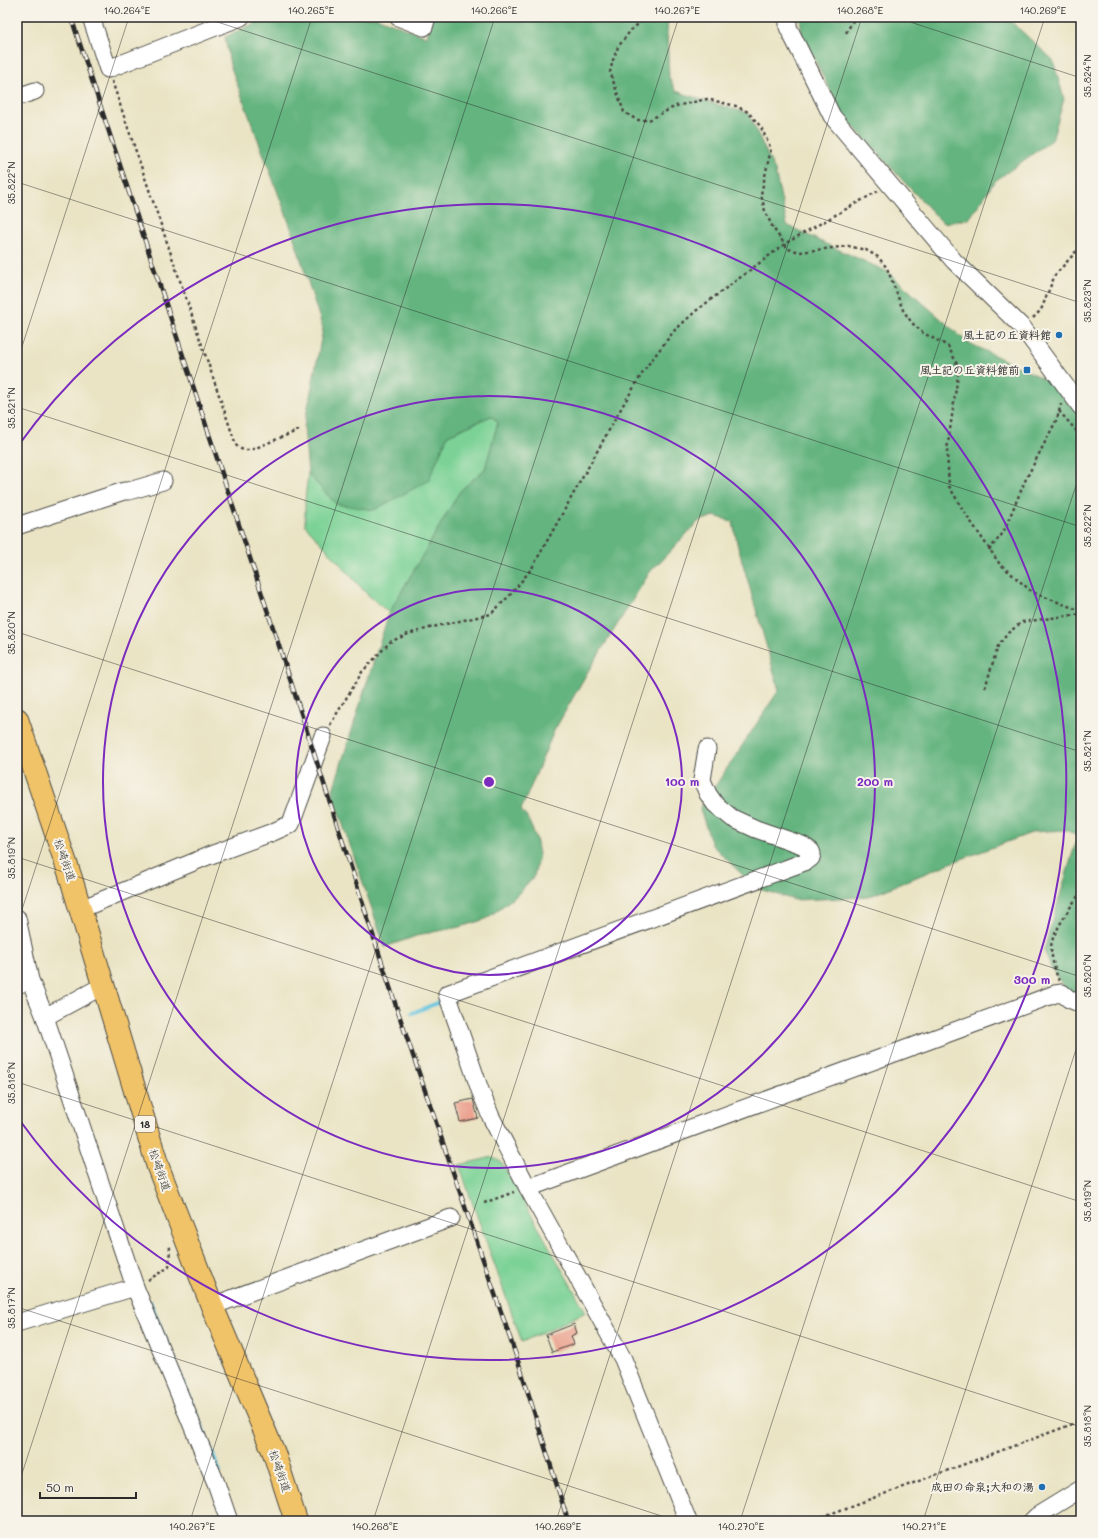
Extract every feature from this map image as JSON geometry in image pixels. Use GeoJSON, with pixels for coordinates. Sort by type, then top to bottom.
{"type":"FeatureCollection","features":[{"type":"Feature","properties":{"kind":"main road","name":"松崎街道"},"geometry":{"type":"LineString","coordinates":[[17,720],[81,909],[158,1167],[212,1306],[274,1453],[296,1521]]}},
{"type":"Feature","properties":{"kind":"street"},"geometry":{"type":"LineString","coordinates":[[90,17],[108,69],[241,17]]}},
{"type":"Feature","properties":{"kind":"street"},"geometry":{"type":"LineString","coordinates":[[398,17],[424,27],[427,17]]}},
{"type":"Feature","properties":{"kind":"street"},"geometry":{"type":"LineString","coordinates":[[788,17],[788,27],[832,116],[954,261],[1023,328],[1081,407]]}},
{"type":"Feature","properties":{"kind":"street"},"geometry":{"type":"LineString","coordinates":[[17,97],[35,91]]}},
{"type":"Feature","properties":{"kind":"street"},"geometry":{"type":"LineString","coordinates":[[17,526],[124,491],[129,491],[163,481]]}},
{"type":"Feature","properties":{"kind":"street"},"geometry":{"type":"LineString","coordinates":[[81,909],[208,856],[291,824],[324,736]]}},
{"type":"Feature","properties":{"kind":"street"},"geometry":{"type":"LineString","coordinates":[[688,1521],[623,1359],[528,1188],[491,1117],[480,1090],[447,994],[807,862],[811,858],[812,854],[811,851],[802,845],[756,829],[732,818],[715,804],[708,794],[702,780],[707,749]]}},
{"type":"Feature","properties":{"kind":"street"},"geometry":{"type":"LineString","coordinates":[[17,918],[24,982],[44,1017],[135,1287],[216,1483],[229,1521]]}},
{"type":"Feature","properties":{"kind":"street"},"geometry":{"type":"LineString","coordinates":[[44,1017],[95,990],[104,987]]}},
{"type":"Feature","properties":{"kind":"street"},"geometry":{"type":"LineString","coordinates":[[528,1188],[1048,996],[1062,993],[1081,1004]]}},
{"type":"Feature","properties":{"kind":"street"},"geometry":{"type":"LineString","coordinates":[[212,1306],[451,1218]]}},
{"type":"Feature","properties":{"kind":"street"},"geometry":{"type":"LineString","coordinates":[[17,1324],[135,1287]]}},
{"type":"Feature","properties":{"kind":"street"},"geometry":{"type":"LineString","coordinates":[[1032,1521],[1037,1516],[1081,1489]]}},
{"type":"Feature","properties":{"kind":"path"},"geometry":{"type":"LineString","coordinates":[[647,17],[631,30],[618,47],[612,60],[610,72],[624,112],[637,120],[649,120],[676,106],[707,99],[736,106],[748,112],[761,127],[771,149],[761,194],[765,211],[772,228],[788,249],[800,252],[848,246],[866,250],[878,257],[887,268],[903,310],[912,323],[923,333],[948,346],[958,368],[947,450],[949,486],[962,510],[999,563],[1032,592],[1081,611]]}},
{"type":"Feature","properties":{"kind":"path"},"geometry":{"type":"LineString","coordinates":[[846,33],[855,17]]}},
{"type":"Feature","properties":{"kind":"path"},"geometry":{"type":"LineString","coordinates":[[108,69],[236,445],[238,448],[250,450],[299,430]]}},
{"type":"Feature","properties":{"kind":"path"},"geometry":{"type":"LineString","coordinates":[[324,736],[362,672],[390,642],[408,634],[491,614],[512,593],[532,568],[627,398],[647,366],[674,331],[697,310],[786,243],[890,184]]}},
{"type":"Feature","properties":{"kind":"path"},"geometry":{"type":"LineString","coordinates":[[1023,328],[1040,310],[1055,275],[1081,246]]}},
{"type":"Feature","properties":{"kind":"path"},"geometry":{"type":"LineString","coordinates":[[989,550],[1003,533],[1025,481],[1057,419],[1066,386]]}},
{"type":"Feature","properties":{"kind":"path"},"geometry":{"type":"LineString","coordinates":[[1059,411],[1081,436]]}},
{"type":"Feature","properties":{"kind":"path"},"geometry":{"type":"LineString","coordinates":[[985,688],[998,646],[1008,633],[1022,622],[1081,614]]}},
{"type":"Feature","properties":{"kind":"path"},"geometry":{"type":"LineString","coordinates":[[1062,993],[1054,966],[1052,942],[1074,900],[1081,892]]}},
{"type":"Feature","properties":{"kind":"path"},"geometry":{"type":"LineString","coordinates":[[484,1203],[528,1188]]}},
{"type":"Feature","properties":{"kind":"path"},"geometry":{"type":"LineString","coordinates":[[135,1287],[169,1267],[170,1244]]}},
{"type":"Feature","properties":{"kind":"path"},"geometry":{"type":"LineString","coordinates":[[811,1521],[1081,1421]]}},
{"type":"Feature","properties":{"kind":"green space"},"geometry":{"type":"Polygon","coordinates":[[[268,17],[376,17],[427,37],[432,17],[668,17],[667,33],[669,77],[676,91],[711,103],[748,113],[775,171],[787,225],[888,272],[967,342],[1081,397],[1081,1012],[1051,968],[1044,950],[1078,835],[1065,830],[1034,832],[948,864],[868,897],[795,900],[756,888],[712,845],[700,809],[779,690],[737,543],[733,522],[715,516],[699,521],[650,572],[587,673],[554,731],[521,810],[528,819],[536,838],[539,854],[534,876],[517,895],[486,919],[460,927],[422,934],[385,947],[332,793],[389,613],[460,491],[485,469],[498,422],[491,416],[448,435],[428,481],[374,510],[336,504],[308,474],[304,427],[323,329],[290,225],[230,65],[225,37],[268,17]]]}},
{"type":"Feature","properties":{"kind":"green space"},"geometry":{"type":"Polygon","coordinates":[[[800,17],[1006,17],[1053,60],[1064,99],[1052,140],[995,181],[969,219],[943,223],[843,115],[802,35],[800,17]]]}},
{"type":"Feature","properties":{"kind":"green space"},"geometry":{"type":"Polygon","coordinates":[[[491,416],[498,422],[485,469],[460,491],[389,613],[367,594],[305,525],[305,500],[308,474],[336,504],[428,481],[448,435],[491,416]]]}},
{"type":"Feature","properties":{"kind":"green space"},"geometry":{"type":"Polygon","coordinates":[[[493,1157],[502,1163],[586,1312],[522,1342],[459,1165],[493,1157]]]}},
{"type":"Feature","properties":{"kind":"building"},"geometry":{"type":"Polygon","coordinates":[[[473,1099],[478,1118],[460,1122],[455,1103],[473,1099]]]}},
{"type":"Feature","properties":{"kind":"building"},"geometry":{"type":"Polygon","coordinates":[[[574,1324],[577,1333],[571,1336],[574,1344],[552,1352],[546,1335],[574,1324]]]}},
{"type":"Feature","properties":{"kind":"waterway"},"geometry":{"type":"LineString","coordinates":[[412,1013],[445,1000]]}},
{"type":"Feature","properties":{"kind":"waterway"},"geometry":{"type":"LineString","coordinates":[[150,1302],[220,1472]]}},
{"type":"Feature","properties":{"kind":"railway"},"geometry":{"type":"LineString","coordinates":[[71,17],[289,676],[397,1009],[521,1370],[568,1521]]}},
{"type":"Feature","properties":{"kind":"place","name":"風土記の丘資料館"},"geometry":{"type":"Point","coordinates":[1059,335]}},
{"type":"Feature","properties":{"kind":"place","name":"風土記の丘資料館前"},"geometry":{"type":"Point","coordinates":[1027,370]}},
{"type":"Feature","properties":{"kind":"place","name":"成田の命泉;大和の湯"},"geometry":{"type":"Point","coordinates":[1042,1487]}}]}
